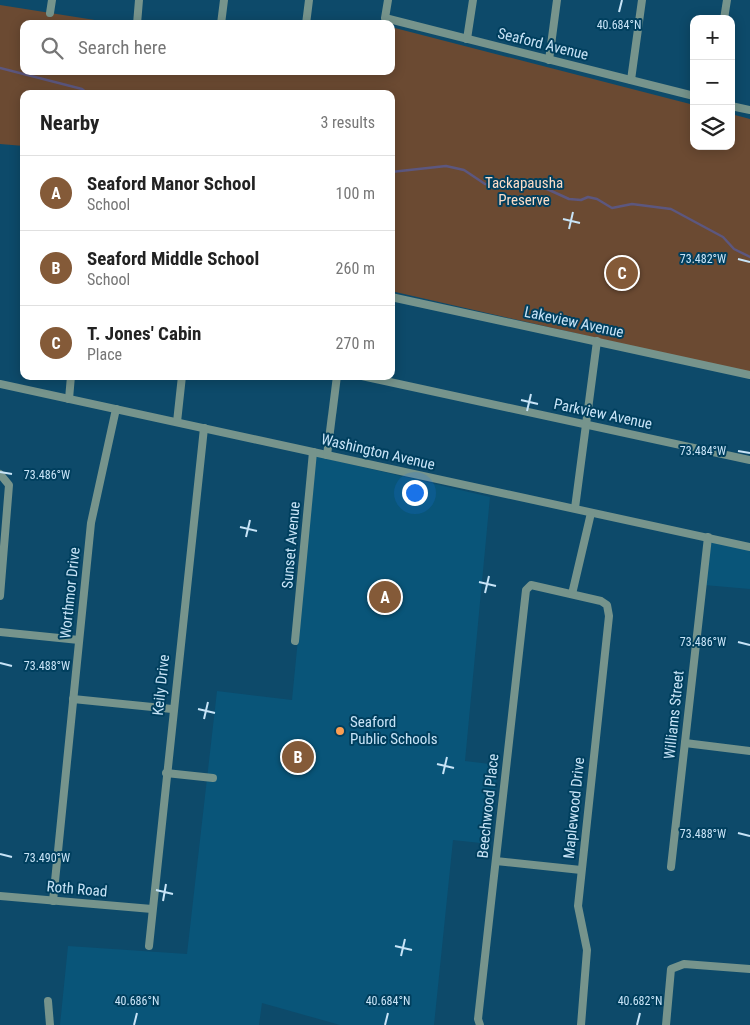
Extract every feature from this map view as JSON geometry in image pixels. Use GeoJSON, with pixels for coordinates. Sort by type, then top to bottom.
{"type":"FeatureCollection","features":[{"type":"Feature","properties":{"kind":"street"},"geometry":{"type":"LineString","coordinates":[[50,13],[52,0]]}},
{"type":"Feature","properties":{"kind":"street"},"geometry":{"type":"LineString","coordinates":[[138,20],[140,0]]}},
{"type":"Feature","properties":{"kind":"street"},"geometry":{"type":"LineString","coordinates":[[222,20],[224,0]]}},
{"type":"Feature","properties":{"kind":"street"},"geometry":{"type":"LineString","coordinates":[[306,20],[309,0]]}},
{"type":"Feature","properties":{"kind":"street","name":"Seaford Avenue"},"geometry":{"type":"LineString","coordinates":[[388,0],[385,18],[392,20]]}},
{"type":"Feature","properties":{"kind":"street"},"geometry":{"type":"LineString","coordinates":[[467,40],[473,0]]}},
{"type":"Feature","properties":{"kind":"street"},"geometry":{"type":"LineString","coordinates":[[549,60],[557,0]]}},
{"type":"Feature","properties":{"kind":"street"},"geometry":{"type":"LineString","coordinates":[[631,80],[642,0]]}},
{"type":"Feature","properties":{"kind":"street"},"geometry":{"type":"LineString","coordinates":[[725,15],[727,0]]}},
{"type":"Feature","properties":{"kind":"street","name":"Seaford Avenue"},"geometry":{"type":"LineString","coordinates":[[395,21],[690,95]]}},
{"type":"Feature","properties":{"kind":"street"},"geometry":{"type":"LineString","coordinates":[[735,107],[750,110]]}},
{"type":"Feature","properties":{"kind":"street","name":"Lakeview Avenue"},"geometry":{"type":"LineString","coordinates":[[395,297],[750,375]]}},
{"type":"Feature","properties":{"kind":"street"},"geometry":{"type":"LineString","coordinates":[[575,508],[597,341]]}},
{"type":"Feature","properties":{"kind":"street"},"geometry":{"type":"LineString","coordinates":[[69,399],[71,380]]}},
{"type":"Feature","properties":{"kind":"street"},"geometry":{"type":"LineString","coordinates":[[177,422],[182,380]]}},
{"type":"Feature","properties":{"kind":"street"},"geometry":{"type":"LineString","coordinates":[[327,455],[336,380]]}},
{"type":"Feature","properties":{"kind":"street","name":"Parkview Avenue"},"geometry":{"type":"LineString","coordinates":[[381,380],[750,460]]}},
{"type":"Feature","properties":{"kind":"street","name":"Washington Avenue"},"geometry":{"type":"LineString","coordinates":[[0,384],[750,547]]}},
{"type":"Feature","properties":{"kind":"street","name":"Worthmor Drive"},"geometry":{"type":"LineString","coordinates":[[53,901],[92,523],[116,409]]}},
{"type":"Feature","properties":{"kind":"street","name":"Keily Drive"},"geometry":{"type":"LineString","coordinates":[[148,946],[172,708],[204,428]]}},
{"type":"Feature","properties":{"kind":"street","name":"Sunset Avenue"},"geometry":{"type":"LineString","coordinates":[[295,641],[313,452]]}},
{"type":"Feature","properties":{"kind":"street"},"geometry":{"type":"LineString","coordinates":[[0,474],[9,485],[0,596]]}},
{"type":"Feature","properties":{"kind":"street"},"geometry":{"type":"LineString","coordinates":[[572,594],[591,513]]}},
{"type":"Feature","properties":{"kind":"street","name":"Williams Street"},"geometry":{"type":"LineString","coordinates":[[671,867],[708,537]]}},
{"type":"Feature","properties":{"kind":"street","name":"Beechwood Place"},"geometry":{"type":"LineString","coordinates":[[480,1025],[478,1019],[526,590],[532,585],[572,594]]}},
{"type":"Feature","properties":{"kind":"street","name":"Maplewood Drive"},"geometry":{"type":"LineString","coordinates":[[572,594],[597,600],[607,605],[609,616],[578,906],[586,950],[581,1025]]}},
{"type":"Feature","properties":{"kind":"street"},"geometry":{"type":"LineString","coordinates":[[0,632],[79,640]]}},
{"type":"Feature","properties":{"kind":"street"},"geometry":{"type":"LineString","coordinates":[[73,699],[172,708]]}},
{"type":"Feature","properties":{"kind":"street"},"geometry":{"type":"LineString","coordinates":[[685,743],[750,750]]}},
{"type":"Feature","properties":{"kind":"street"},"geometry":{"type":"LineString","coordinates":[[166,773],[213,778]]}},
{"type":"Feature","properties":{"kind":"street"},"geometry":{"type":"LineString","coordinates":[[496,861],[581,870]]}},
{"type":"Feature","properties":{"kind":"street","name":"Roth Road"},"geometry":{"type":"LineString","coordinates":[[0,896],[152,910]]}},
{"type":"Feature","properties":{"kind":"street"},"geometry":{"type":"LineString","coordinates":[[666,1025],[671,969],[684,964],[750,969]]}},
{"type":"Feature","properties":{"kind":"street"},"geometry":{"type":"LineString","coordinates":[[48,1001],[50,1025]]}},
{"type":"Feature","properties":{"kind":"shaded area","name":"Seaford Public Schools"},"geometry":{"type":"Polygon","coordinates":[[[316,456],[490,497],[465,761],[498,765],[490,844],[453,840],[434,1025],[340,1025],[262,1003],[259,1025],[60,1025],[68,946],[187,954],[217,691],[292,700],[316,456]]]}},
{"type":"Feature","properties":{"kind":"shaded area"},"geometry":{"type":"Polygon","coordinates":[[[709,539],[750,548],[750,589],[704,585],[709,539]]]}},
{"type":"Feature","properties":{"kind":"green space","name":"Tackapausha Preserve"},"geometry":{"type":"Polygon","coordinates":[[[0,5],[95,20],[20,20],[20,75],[395,75],[395,28],[690,104],[690,150],[735,150],[735,115],[750,119],[750,373],[395,292],[395,90],[20,90],[20,146],[0,144],[0,5]]]}},
{"type":"Feature","properties":{"kind":"waterway"},"geometry":{"type":"LineString","coordinates":[[0,68],[20,73]]}},
{"type":"Feature","properties":{"kind":"waterway"},"geometry":{"type":"LineString","coordinates":[[27,75],[83,90]]}},
{"type":"Feature","properties":{"kind":"waterway"},"geometry":{"type":"LineString","coordinates":[[395,172],[446,166],[464,170],[485,184],[547,189],[569,199],[581,200],[588,197],[597,199],[612,208],[632,204],[671,209],[723,237],[734,249],[750,257]]}},
{"type":"Feature","properties":{"kind":"place","name":"T. Jones' Cabin"},"geometry":{"type":"Point","coordinates":[622,273]}},
{"type":"Feature","properties":{"kind":"place","name":"Seaford Manor School"},"geometry":{"type":"Point","coordinates":[385,597]}},
{"type":"Feature","properties":{"kind":"place","name":"Seaford Public Schools"},"geometry":{"type":"Point","coordinates":[340,731]}},
{"type":"Feature","properties":{"kind":"place","name":"Seaford Middle School"},"geometry":{"type":"Point","coordinates":[298,757]}}]}
